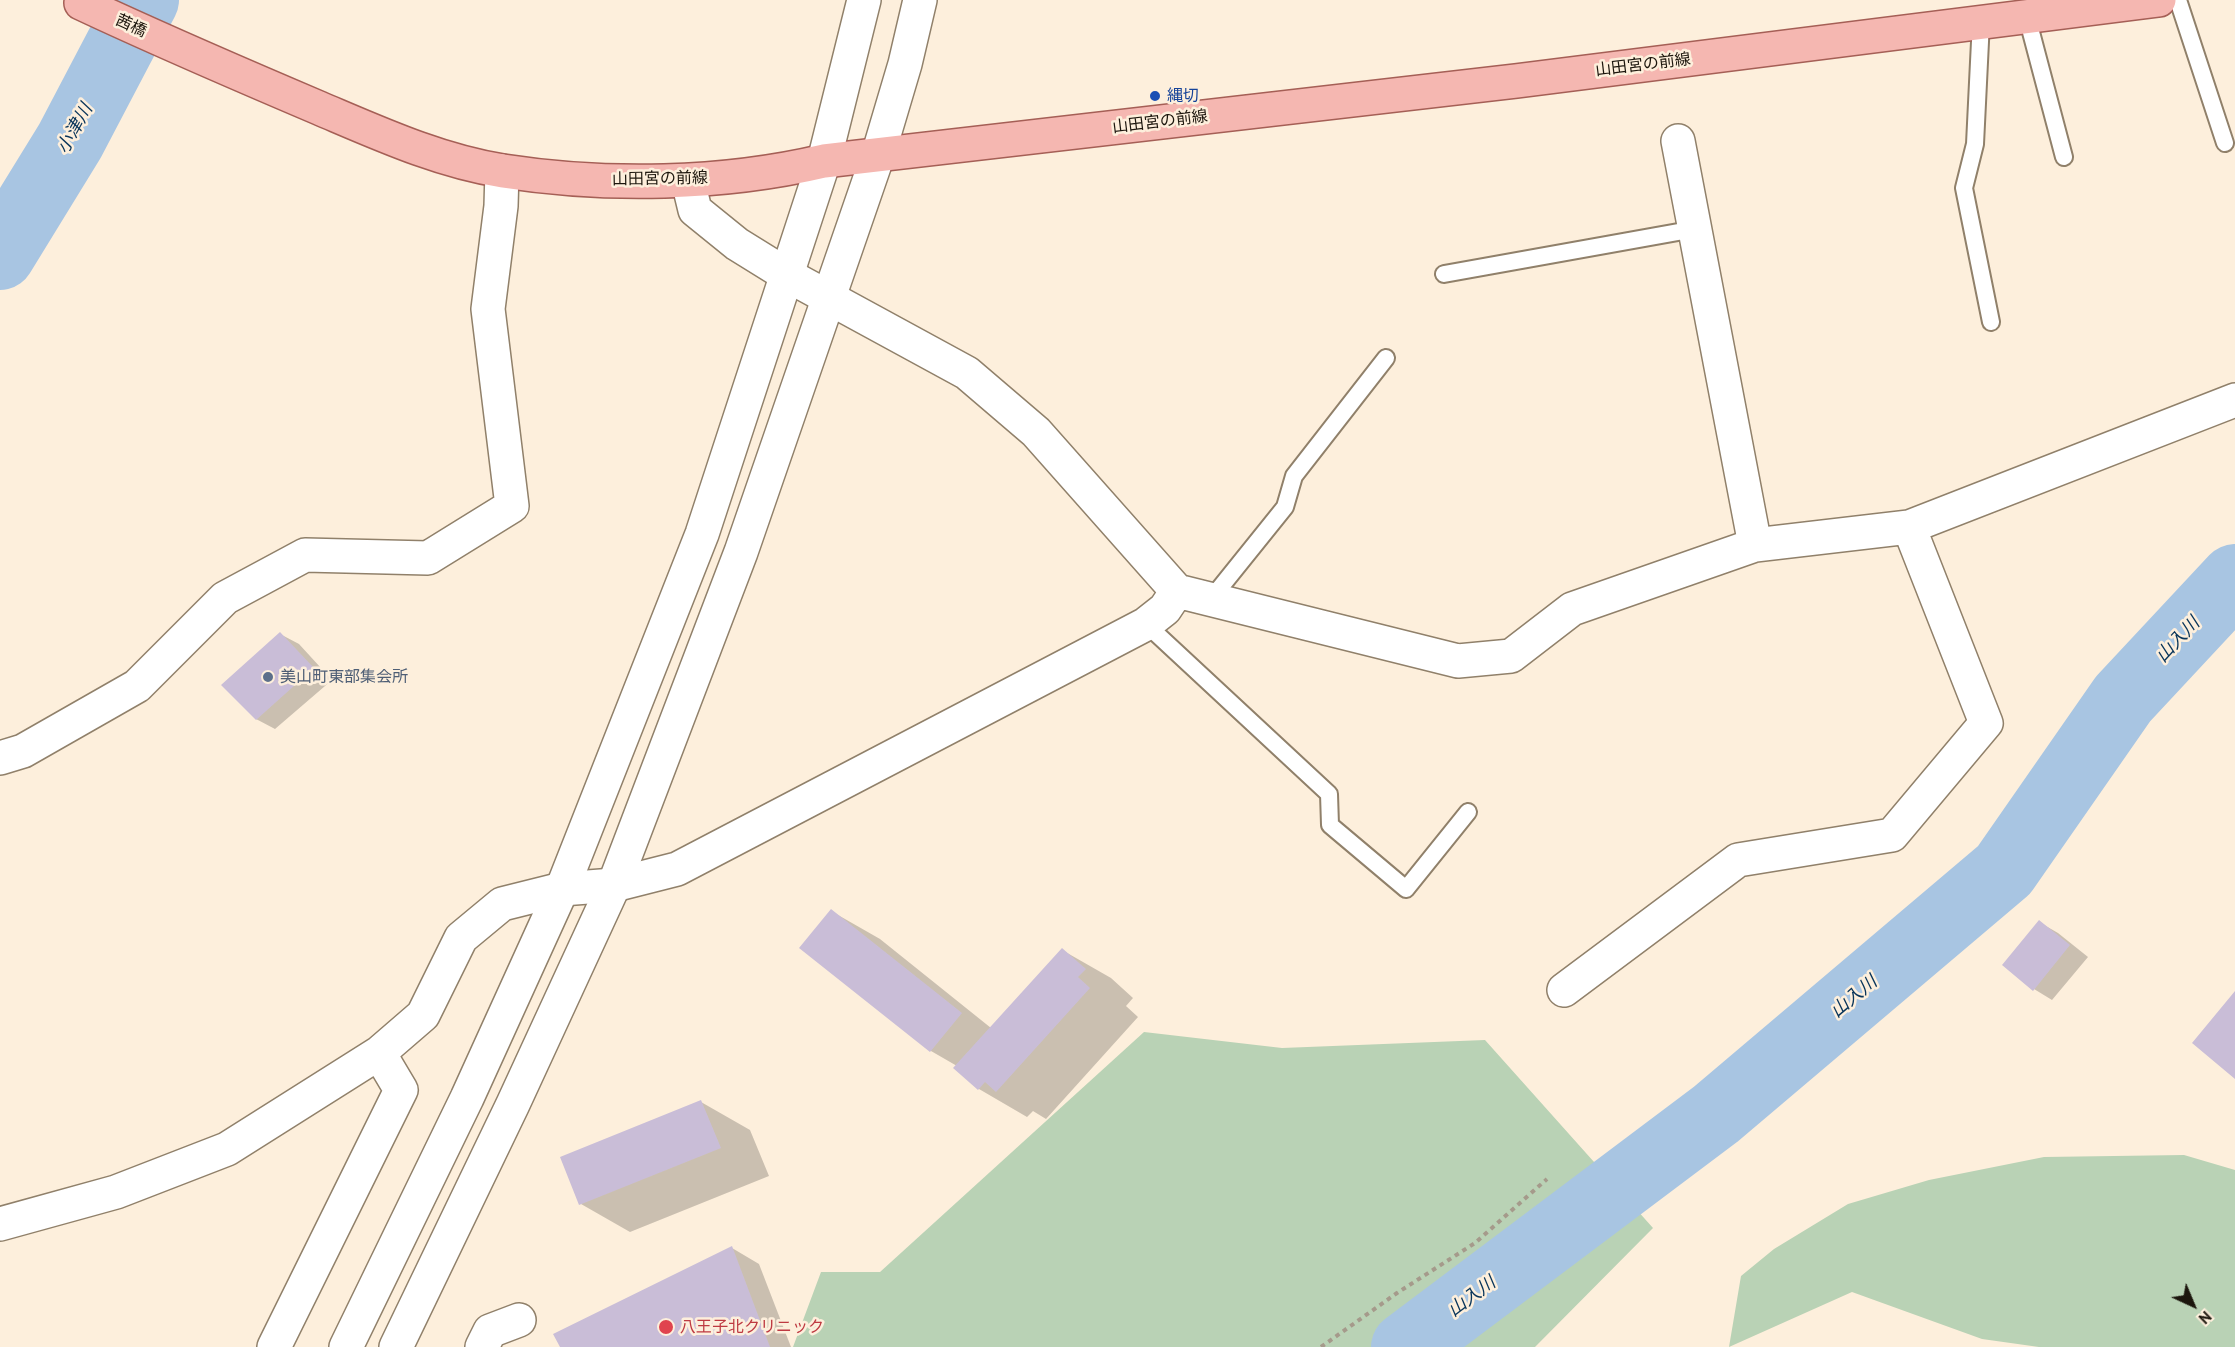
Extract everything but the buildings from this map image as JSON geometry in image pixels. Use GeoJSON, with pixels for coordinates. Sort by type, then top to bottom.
{"type":"FeatureCollection","features":[{"type":"Feature","properties":{"kind":"main road","name":"山田宮の前線"},"geometry":{"type":"LineString","coordinates":[[181,50],[405,144],[502,171],[586,179],[688,181],[793,168],[824,161],[1516,81],[2159,0]]}},
{"type":"Feature","properties":{"kind":"main road","name":"茜橋"},"geometry":{"type":"LineString","coordinates":[[77,2],[181,50]]}},
{"type":"Feature","properties":{"kind":"street"},"geometry":{"type":"LineString","coordinates":[[346,1347],[467,1098],[562,889],[702,534],[824,161],[864,0]]}},
{"type":"Feature","properties":{"kind":"street"},"geometry":{"type":"LineString","coordinates":[[396,1347],[513,1104],[614,885],[741,552],[878,155],[905,64],[920,0]]}},
{"type":"Feature","properties":{"kind":"street"},"geometry":{"type":"LineString","coordinates":[[1678,141],[1755,545]]}},
{"type":"Feature","properties":{"kind":"street"},"geometry":{"type":"LineString","coordinates":[[0,758],[23,751],[137,686],[225,598],[305,555],[428,558],[512,506],[488,309],[501,206],[502,171]]}},
{"type":"Feature","properties":{"kind":"street"},"geometry":{"type":"LineString","coordinates":[[688,181],[695,210],[737,244],[828,298],[967,373],[1036,432],[1177,591],[1458,661],[1511,656],[1572,609],[1755,545],[1909,527],[2235,400]]}},
{"type":"Feature","properties":{"kind":"street"},"geometry":{"type":"LineString","coordinates":[[1564,990],[1738,860],[1892,834],[1986,723],[1909,527]]}},
{"type":"Feature","properties":{"kind":"street"},"geometry":{"type":"LineString","coordinates":[[0,1224],[116,1192],[227,1149],[379,1053],[423,1015],[461,938],[502,904],[562,889],[614,885],[677,869],[1146,624],[1165,609],[1177,591]]}},
{"type":"Feature","properties":{"kind":"street"},"geometry":{"type":"LineString","coordinates":[[274,1347],[401,1090],[379,1053]]}},
{"type":"Feature","properties":{"kind":"street"},"geometry":{"type":"LineString","coordinates":[[482,1347],[490,1331],[519,1320]]}},
{"type":"Feature","properties":{"kind":"lane"},"geometry":{"type":"LineString","coordinates":[[2178,0],[2225,143]]}},
{"type":"Feature","properties":{"kind":"lane"},"geometry":{"type":"LineString","coordinates":[[2027,17],[2064,157]]}},
{"type":"Feature","properties":{"kind":"lane"},"geometry":{"type":"LineString","coordinates":[[1981,21],[1975,144],[1964,188],[1990,322]]}},
{"type":"Feature","properties":{"kind":"lane"},"geometry":{"type":"LineString","coordinates":[[1444,274],[1695,229]]}},
{"type":"Feature","properties":{"kind":"lane"},"geometry":{"type":"LineString","coordinates":[[1211,599],[1286,507],[1294,476],[1386,357]]}},
{"type":"Feature","properties":{"kind":"lane"},"geometry":{"type":"LineString","coordinates":[[1146,624],[1329,794],[1330,825],[1406,889],[1468,812]]}},
{"type":"Feature","properties":{"kind":"path"},"geometry":{"type":"LineString","coordinates":[[1321,1347],[1475,1243],[1547,1179]]}},
{"type":"Feature","properties":{"kind":"green space"},"geometry":{"type":"Polygon","coordinates":[[[1144,1032],[1282,1048],[1485,1040],[1653,1228],[1535,1347],[793,1347],[821,1272],[880,1272],[1144,1032]]]}},
{"type":"Feature","properties":{"kind":"green space"},"geometry":{"type":"Polygon","coordinates":[[[2184,1155],[2235,1170],[2235,1347],[2039,1347],[1982,1339],[1852,1292],[1729,1347],[1741,1276],[1774,1249],[1848,1204],[1929,1180],[2044,1157],[2184,1155]]]}},
{"type":"Feature","properties":{"kind":"waterway","name":"小津川"},"geometry":{"type":"LineString","coordinates":[[0,255],[70,141],[144,0]]}},
{"type":"Feature","properties":{"kind":"waterway","name":"山入川"},"geometry":{"type":"LineString","coordinates":[[1406,1347],[1716,1114],[2004,870],[2123,699],[2235,579]]}},
{"type":"Feature","properties":{"kind":"place","name":"縄切"},"geometry":{"type":"Point","coordinates":[1155,96]}},
{"type":"Feature","properties":{"kind":"place","name":"美山町東部集会所"},"geometry":{"type":"Point","coordinates":[268,677]}},
{"type":"Feature","properties":{"kind":"place","name":"八王子北クリニック"},"geometry":{"type":"Point","coordinates":[666,1327]}}]}
